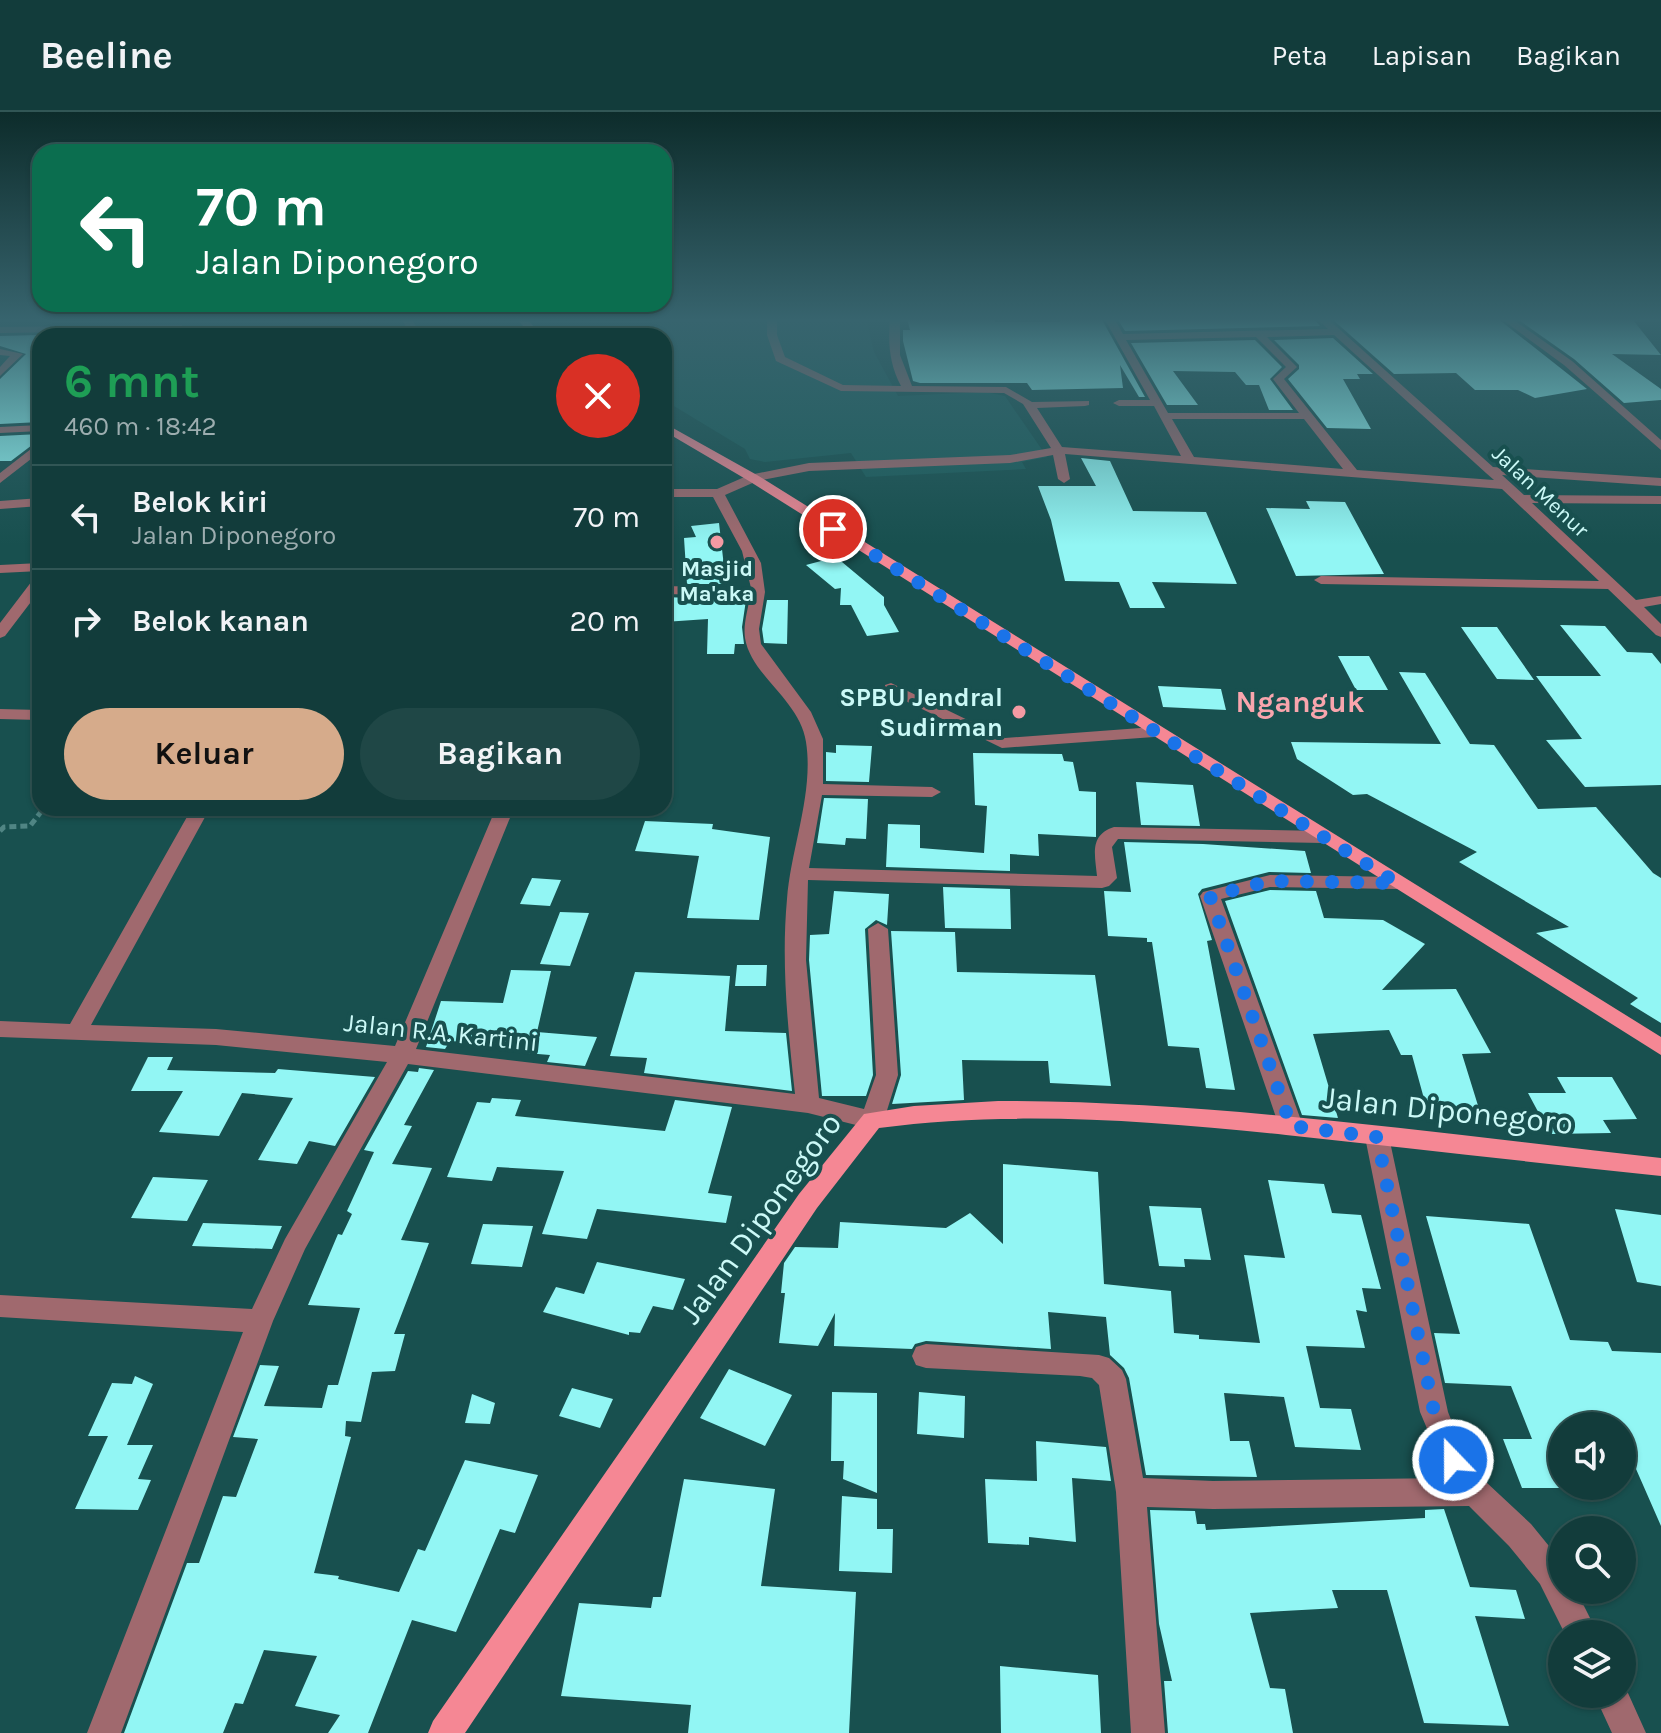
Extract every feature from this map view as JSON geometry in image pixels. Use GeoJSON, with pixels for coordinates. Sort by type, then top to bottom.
{"type":"FeatureCollection","features":[{"type":"Feature","properties":{"kind":"main road"},"geometry":{"type":"LineString","coordinates":[[672,431],[753,478],[1661,1047]]}},
{"type":"Feature","properties":{"kind":"main road","name":"Jalan Diponegoro"},"geometry":{"type":"LineString","coordinates":[[445,1733],[808,1201],[872,1120],[932,1110],[1021,1108],[1109,1111],[1291,1126],[1661,1167]]}},
{"type":"Feature","properties":{"kind":"street"},"geometry":{"type":"LineString","coordinates":[[1015,394],[1029,405],[1058,450],[1064,479]]}},
{"type":"Feature","properties":{"kind":"street"},"geometry":{"type":"LineString","coordinates":[[1152,394],[1188,457]]}},
{"type":"Feature","properties":{"kind":"street"},"geometry":{"type":"LineString","coordinates":[[1290,394],[1353,473]]}},
{"type":"Feature","properties":{"kind":"street","name":"Jalan Menur"},"geometry":{"type":"LineString","coordinates":[[1405,394],[1661,632]]}},
{"type":"Feature","properties":{"kind":"street"},"geometry":{"type":"LineString","coordinates":[[1602,394],[1661,446]]}},
{"type":"Feature","properties":{"kind":"street"},"geometry":{"type":"LineString","coordinates":[[1029,405],[1085,403]]}},
{"type":"Feature","properties":{"kind":"street"},"geometry":{"type":"LineString","coordinates":[[1119,403],[1157,403]]}},
{"type":"Feature","properties":{"kind":"street"},"geometry":{"type":"LineString","coordinates":[[1164,416],[1308,416]]}},
{"type":"Feature","properties":{"kind":"street"},"geometry":{"type":"LineString","coordinates":[[0,430],[32,428]]}},
{"type":"Feature","properties":{"kind":"street"},"geometry":{"type":"LineString","coordinates":[[672,493],[718,493],[753,478],[809,467],[1010,459],[1058,450],[1188,457],[1505,485]]}},
{"type":"Feature","properties":{"kind":"street"},"geometry":{"type":"LineString","coordinates":[[0,479],[32,453]]}},
{"type":"Feature","properties":{"kind":"street"},"geometry":{"type":"LineString","coordinates":[[1490,470],[1661,482]]}},
{"type":"Feature","properties":{"kind":"street"},"geometry":{"type":"LineString","coordinates":[[718,493],[724,510],[750,546],[758,592],[751,624],[755,648],[804,714],[817,751],[799,874],[796,929],[800,1037],[808,1104]]}},
{"type":"Feature","properties":{"kind":"street"},"geometry":{"type":"LineString","coordinates":[[1520,499],[1661,500]]}},
{"type":"Feature","properties":{"kind":"street"},"geometry":{"type":"LineString","coordinates":[[0,505],[32,503]]}},
{"type":"Feature","properties":{"kind":"street"},"geometry":{"type":"LineString","coordinates":[[0,569],[32,567]]}},
{"type":"Feature","properties":{"kind":"street"},"geometry":{"type":"LineString","coordinates":[[1321,580],[1611,585]]}},
{"type":"Feature","properties":{"kind":"street"},"geometry":{"type":"LineString","coordinates":[[672,590],[758,592]]}},
{"type":"Feature","properties":{"kind":"street"},"geometry":{"type":"LineString","coordinates":[[0,633],[32,591]]}},
{"type":"Feature","properties":{"kind":"street"},"geometry":{"type":"LineString","coordinates":[[1633,605],[1661,600]]}},
{"type":"Feature","properties":{"kind":"street"},"geometry":{"type":"LineString","coordinates":[[891,688],[1002,743],[1154,732]]}},
{"type":"Feature","properties":{"kind":"street"},"geometry":{"type":"LineString","coordinates":[[0,714],[32,715]]}},
{"type":"Feature","properties":{"kind":"street"},"geometry":{"type":"LineString","coordinates":[[813,789],[932,792]]}},
{"type":"Feature","properties":{"kind":"street"},"geometry":{"type":"LineString","coordinates":[[76,1032],[197,816]]}},
{"type":"Feature","properties":{"kind":"street"},"geometry":{"type":"LineString","coordinates":[[104,1733],[260,1321],[294,1246],[402,1055],[502,816]]}},
{"type":"Feature","properties":{"kind":"street"},"geometry":{"type":"LineString","coordinates":[[799,874],[1102,882],[1107,878],[1103,847],[1106,838],[1114,833],[1323,837]]}},
{"type":"Feature","properties":{"kind":"street"},"geometry":{"type":"LineString","coordinates":[[1291,1126],[1210,896],[1270,881],[1397,883]]}},
{"type":"Feature","properties":{"kind":"street"},"geometry":{"type":"LineString","coordinates":[[872,1120],[887,1075],[878,929]]}},
{"type":"Feature","properties":{"kind":"street","name":"Jalan R.A. Kartini"},"geometry":{"type":"LineString","coordinates":[[0,1029],[216,1037],[402,1055],[808,1104],[872,1120]]}},
{"type":"Feature","properties":{"kind":"street"},"geometry":{"type":"LineString","coordinates":[[1377,1137],[1434,1412],[1453,1460],[1475,1492],[1520,1535],[1551,1573],[1575,1620]]}},
{"type":"Feature","properties":{"kind":"street"},"geometry":{"type":"LineString","coordinates":[[0,1306],[260,1321]]}},
{"type":"Feature","properties":{"kind":"street"},"geometry":{"type":"LineString","coordinates":[[926,1356],[1080,1364],[1106,1371],[1115,1384],[1131,1492],[1148,1733]]}},
{"type":"Feature","properties":{"kind":"street"},"geometry":{"type":"LineString","coordinates":[[1131,1492],[1213,1495],[1475,1492]]}},
{"type":"Feature","properties":{"kind":"street"},"geometry":{"type":"LineString","coordinates":[[1617,1708],[1629,1733]]}},
{"type":"Feature","properties":{"kind":"path"},"geometry":{"type":"LineString","coordinates":[[0,831],[4,827],[30,826],[38,816]]}},
{"type":"Feature","properties":{"kind":"shaded area"},"geometry":{"type":"Polygon","coordinates":[[[672,394],[993,394],[1005,396],[1047,457],[1022,462],[1026,469],[866,477],[851,453],[765,462],[750,459],[745,449],[672,405],[672,394]]]}},
{"type":"Feature","properties":{"kind":"building"},"geometry":{"type":"Polygon","coordinates":[[[0,394],[32,394],[32,422],[0,424],[0,394]]]}},
{"type":"Feature","properties":{"kind":"building"},"geometry":{"type":"Polygon","coordinates":[[[1160,394],[1190,394],[1198,405],[1167,405],[1160,394]]]}},
{"type":"Feature","properties":{"kind":"building"},"geometry":{"type":"Polygon","coordinates":[[[1262,394],[1281,394],[1293,410],[1269,410],[1262,394]]]}},
{"type":"Feature","properties":{"kind":"building"},"geometry":{"type":"Polygon","coordinates":[[[1300,394],[1351,394],[1371,429],[1327,428],[1300,394]]]}},
{"type":"Feature","properties":{"kind":"building"},"geometry":{"type":"Polygon","coordinates":[[[1526,394],[1560,394],[1535,398],[1526,394]]]}},
{"type":"Feature","properties":{"kind":"building"},"geometry":{"type":"Polygon","coordinates":[[[1613,394],[1661,394],[1661,400],[1624,403],[1613,394]]]}},
{"type":"Feature","properties":{"kind":"building"},"geometry":{"type":"Polygon","coordinates":[[[32,434],[32,445],[11,461],[0,461],[0,436],[32,434]]]}},
{"type":"Feature","properties":{"kind":"building"},"geometry":{"type":"Polygon","coordinates":[[[1081,458],[1110,461],[1133,511],[1206,512],[1237,584],[1152,582],[1165,608],[1130,608],[1119,582],[1065,581],[1051,520],[1038,486],[1096,486],[1081,458]]]}},
{"type":"Feature","properties":{"kind":"building"},"geometry":{"type":"Polygon","coordinates":[[[1306,501],[1345,502],[1384,574],[1296,576],[1266,508],[1310,509],[1306,501]]]}},
{"type":"Feature","properties":{"kind":"building"},"geometry":{"type":"Polygon","coordinates":[[[719,523],[726,584],[687,584],[684,538],[696,537],[691,526],[719,523]]]}},
{"type":"Feature","properties":{"kind":"building"},"geometry":{"type":"Polygon","coordinates":[[[836,557],[884,597],[884,605],[899,632],[867,636],[851,605],[840,605],[841,588],[835,589],[806,565],[836,557]]]}},
{"type":"Feature","properties":{"kind":"building"},"geometry":{"type":"Polygon","coordinates":[[[672,597],[746,600],[742,627],[744,644],[735,644],[734,654],[707,654],[708,619],[672,621],[672,597]]]}},
{"type":"Feature","properties":{"kind":"building"},"geometry":{"type":"Polygon","coordinates":[[[767,600],[788,600],[787,644],[764,643],[762,629],[767,600]]]}},
{"type":"Feature","properties":{"kind":"building"},"geometry":{"type":"Polygon","coordinates":[[[1560,625],[1605,626],[1627,652],[1652,653],[1661,664],[1661,785],[1585,787],[1546,740],[1582,739],[1536,676],[1601,676],[1560,625]]]}},
{"type":"Feature","properties":{"kind":"building"},"geometry":{"type":"Polygon","coordinates":[[[1461,627],[1497,627],[1534,680],[1497,679],[1461,627]]]}},
{"type":"Feature","properties":{"kind":"building"},"geometry":{"type":"Polygon","coordinates":[[[1338,656],[1369,656],[1388,690],[1356,690],[1338,656]]]}},
{"type":"Feature","properties":{"kind":"building"},"geometry":{"type":"Polygon","coordinates":[[[1399,672],[1425,673],[1470,744],[1494,745],[1538,809],[1596,807],[1653,873],[1661,878],[1661,1023],[1630,1004],[1638,998],[1536,933],[1569,927],[1459,862],[1477,852],[1367,794],[1353,795],[1297,759],[1291,742],[1441,744],[1399,672]]]}},
{"type":"Feature","properties":{"kind":"building"},"geometry":{"type":"Polygon","coordinates":[[[1158,686],[1221,689],[1226,710],[1163,707],[1158,686]]]}},
{"type":"Feature","properties":{"kind":"building"},"geometry":{"type":"Polygon","coordinates":[[[836,745],[872,746],[869,782],[826,781],[826,752],[836,753],[836,745]]]}},
{"type":"Feature","properties":{"kind":"building"},"geometry":{"type":"Polygon","coordinates":[[[973,753],[1062,754],[1064,761],[1073,762],[1079,791],[1096,792],[1096,837],[1038,834],[1039,856],[1010,854],[1010,871],[886,867],[888,824],[920,825],[920,848],[984,853],[987,806],[975,805],[973,753]]]}},
{"type":"Feature","properties":{"kind":"building"},"geometry":{"type":"Polygon","coordinates":[[[1136,782],[1193,785],[1200,826],[1141,825],[1136,782]]]}},
{"type":"Feature","properties":{"kind":"building"},"geometry":{"type":"Polygon","coordinates":[[[824,798],[868,799],[866,839],[846,838],[845,845],[817,843],[824,798]]]}},
{"type":"Feature","properties":{"kind":"building"},"geometry":{"type":"Polygon","coordinates":[[[645,821],[713,824],[712,829],[770,837],[759,920],[687,918],[699,856],[635,851],[645,821]]]}},
{"type":"Feature","properties":{"kind":"building"},"geometry":{"type":"Polygon","coordinates":[[[1124,842],[1305,851],[1311,873],[1269,872],[1202,889],[1198,894],[1212,940],[1207,941],[1235,1090],[1206,1088],[1199,1048],[1168,1046],[1152,942],[1147,942],[1147,938],[1108,936],[1104,891],[1131,892],[1124,842]]]}},
{"type":"Feature","properties":{"kind":"building"},"geometry":{"type":"Polygon","coordinates":[[[532,878],[561,880],[550,906],[520,904],[532,878]]]}},
{"type":"Feature","properties":{"kind":"building"},"geometry":{"type":"Polygon","coordinates":[[[943,887],[1010,889],[1011,929],[945,928],[943,887]]]}},
{"type":"Feature","properties":{"kind":"building"},"geometry":{"type":"Polygon","coordinates":[[[1270,890],[1316,891],[1324,918],[1383,920],[1425,944],[1382,990],[1456,989],[1491,1053],[1462,1054],[1480,1112],[1426,1106],[1412,1055],[1401,1055],[1389,1030],[1313,1034],[1338,1118],[1302,1115],[1225,901],[1270,890]]]}},
{"type":"Feature","properties":{"kind":"building"},"geometry":{"type":"Polygon","coordinates":[[[834,891],[889,894],[887,925],[876,920],[865,929],[873,1075],[866,1096],[822,1096],[809,960],[810,935],[829,934],[834,891]]]}},
{"type":"Feature","properties":{"kind":"building"},"geometry":{"type":"Polygon","coordinates":[[[560,912],[589,913],[570,966],[540,964],[560,912]]]}},
{"type":"Feature","properties":{"kind":"building"},"geometry":{"type":"Polygon","coordinates":[[[891,931],[955,932],[957,972],[1095,975],[1111,1086],[1050,1083],[1048,1061],[962,1060],[964,1100],[892,1104],[901,1075],[891,931]]]}},
{"type":"Feature","properties":{"kind":"building"},"geometry":{"type":"Polygon","coordinates":[[[737,965],[767,965],[766,986],[735,986],[737,965]]]}},
{"type":"Feature","properties":{"kind":"building"},"geometry":{"type":"Polygon","coordinates":[[[511,970],[551,971],[537,1032],[597,1037],[585,1066],[547,1062],[550,1055],[526,1053],[528,1046],[450,1041],[445,1049],[426,1047],[441,1001],[503,1003],[511,970]]]}},
{"type":"Feature","properties":{"kind":"building"},"geometry":{"type":"Polygon","coordinates":[[[635,972],[730,976],[725,1031],[786,1033],[792,1091],[644,1073],[647,1058],[610,1056],[635,972]]]}},
{"type":"Feature","properties":{"kind":"building"},"geometry":{"type":"Polygon","coordinates":[[[148,1057],[173,1057],[167,1070],[275,1073],[278,1069],[375,1077],[335,1146],[309,1141],[297,1164],[258,1160],[293,1098],[242,1093],[219,1136],[159,1132],[183,1091],[131,1091],[148,1057]]]}},
{"type":"Feature","properties":{"kind":"building"},"geometry":{"type":"Polygon","coordinates":[[[419,1068],[434,1070],[404,1125],[412,1126],[392,1164],[432,1168],[401,1240],[429,1243],[394,1334],[405,1334],[395,1371],[372,1372],[361,1422],[346,1421],[345,1436],[351,1437],[314,1573],[339,1576],[338,1579],[399,1592],[418,1549],[425,1551],[465,1460],[538,1475],[515,1533],[500,1529],[456,1632],[412,1620],[368,1733],[328,1733],[340,1715],[295,1706],[317,1656],[264,1650],[243,1704],[235,1703],[223,1733],[124,1733],[187,1563],[199,1563],[223,1496],[236,1497],[258,1439],[233,1437],[260,1365],[279,1366],[264,1406],[322,1408],[328,1385],[338,1385],[360,1308],[308,1305],[338,1234],[342,1235],[352,1214],[347,1211],[374,1152],[364,1150],[408,1071],[418,1072],[419,1068]]]}},
{"type":"Feature","properties":{"kind":"building"},"geometry":{"type":"Polygon","coordinates":[[[1557,1077],[1612,1077],[1637,1119],[1603,1120],[1611,1133],[1550,1134],[1528,1093],[1566,1093],[1557,1077]]]}},
{"type":"Feature","properties":{"kind":"building"},"geometry":{"type":"Polygon","coordinates":[[[492,1098],[521,1100],[515,1116],[665,1131],[675,1100],[732,1107],[708,1193],[732,1196],[726,1223],[597,1209],[587,1239],[542,1234],[564,1171],[497,1167],[492,1181],[447,1177],[477,1102],[490,1103],[492,1098]]]}},
{"type":"Feature","properties":{"kind":"building"},"geometry":{"type":"Polygon","coordinates":[[[1003,1164],[1098,1172],[1104,1284],[1171,1291],[1174,1333],[1199,1335],[1199,1339],[1260,1343],[1244,1255],[1285,1258],[1268,1180],[1324,1184],[1332,1213],[1361,1215],[1381,1289],[1362,1288],[1367,1312],[1356,1310],[1365,1348],[1306,1346],[1320,1408],[1351,1409],[1361,1450],[1295,1447],[1284,1397],[1224,1393],[1230,1441],[1249,1441],[1257,1477],[1146,1475],[1129,1378],[1124,1368],[1110,1355],[1106,1317],[1048,1312],[1051,1349],[926,1341],[915,1344],[912,1349],[834,1346],[835,1313],[818,1346],[779,1343],[785,1293],[781,1293],[784,1263],[795,1247],[838,1248],[840,1222],[946,1228],[970,1213],[1003,1244],[1003,1164]]]}},
{"type":"Feature","properties":{"kind":"building"},"geometry":{"type":"Polygon","coordinates":[[[153,1177],[208,1180],[187,1221],[131,1218],[153,1177]]]}},
{"type":"Feature","properties":{"kind":"building"},"geometry":{"type":"Polygon","coordinates":[[[1149,1206],[1201,1208],[1211,1260],[1184,1259],[1185,1267],[1159,1266],[1149,1206]]]}},
{"type":"Feature","properties":{"kind":"building"},"geometry":{"type":"Polygon","coordinates":[[[1615,1209],[1661,1215],[1661,1286],[1637,1282],[1615,1209]]]}},
{"type":"Feature","properties":{"kind":"building"},"geometry":{"type":"Polygon","coordinates":[[[1426,1216],[1529,1224],[1570,1340],[1608,1342],[1612,1351],[1661,1353],[1661,1526],[1636,1469],[1636,1412],[1548,1412],[1548,1488],[1522,1488],[1503,1439],[1532,1439],[1511,1386],[1445,1383],[1434,1333],[1460,1334],[1426,1216]]]}},
{"type":"Feature","properties":{"kind":"building"},"geometry":{"type":"Polygon","coordinates":[[[203,1223],[282,1226],[272,1249],[192,1246],[203,1223]]]}},
{"type":"Feature","properties":{"kind":"building"},"geometry":{"type":"Polygon","coordinates":[[[483,1224],[533,1226],[522,1267],[471,1264],[483,1224]]]}},
{"type":"Feature","properties":{"kind":"building"},"geometry":{"type":"Polygon","coordinates":[[[597,1262],[685,1279],[673,1310],[653,1306],[640,1333],[629,1332],[629,1335],[543,1312],[556,1287],[584,1294],[597,1262]]]}},
{"type":"Feature","properties":{"kind":"building"},"geometry":{"type":"Polygon","coordinates":[[[729,1369],[792,1395],[765,1446],[700,1418],[729,1369]]]}},
{"type":"Feature","properties":{"kind":"building"},"geometry":{"type":"Polygon","coordinates":[[[135,1376],[153,1384],[127,1445],[153,1445],[138,1479],[151,1480],[138,1510],[75,1509],[108,1436],[88,1436],[112,1383],[132,1384],[135,1376]]]}},
{"type":"Feature","properties":{"kind":"building"},"geometry":{"type":"Polygon","coordinates":[[[572,1388],[613,1399],[600,1428],[559,1416],[572,1388]]]}},
{"type":"Feature","properties":{"kind":"building"},"geometry":{"type":"Polygon","coordinates":[[[832,1392],[877,1393],[877,1493],[843,1479],[844,1461],[831,1461],[832,1392]]]}},
{"type":"Feature","properties":{"kind":"building"},"geometry":{"type":"Polygon","coordinates":[[[919,1392],[965,1396],[964,1438],[917,1434],[919,1392]]]}},
{"type":"Feature","properties":{"kind":"building"},"geometry":{"type":"Polygon","coordinates":[[[472,1394],[495,1403],[490,1424],[465,1423],[472,1394]]]}},
{"type":"Feature","properties":{"kind":"building"},"geometry":{"type":"Polygon","coordinates":[[[1036,1441],[1106,1447],[1111,1481],[1072,1478],[1076,1542],[1029,1537],[1029,1545],[988,1543],[985,1479],[1037,1481],[1036,1441]]]}},
{"type":"Feature","properties":{"kind":"building"},"geometry":{"type":"Polygon","coordinates":[[[684,1479],[775,1489],[761,1586],[856,1592],[849,1733],[688,1733],[691,1705],[561,1696],[579,1603],[651,1608],[653,1597],[661,1597],[684,1479]]]}},
{"type":"Feature","properties":{"kind":"building"},"geometry":{"type":"Polygon","coordinates":[[[842,1496],[877,1499],[877,1529],[893,1529],[892,1573],[839,1571],[842,1496]]]}},
{"type":"Feature","properties":{"kind":"building"},"geometry":{"type":"Polygon","coordinates":[[[1444,1509],[1470,1587],[1516,1590],[1525,1619],[1475,1616],[1509,1726],[1424,1723],[1387,1590],[1332,1590],[1338,1608],[1250,1613],[1270,1688],[1285,1689],[1293,1733],[1168,1733],[1164,1681],[1172,1681],[1159,1624],[1150,1510],[1195,1511],[1197,1524],[1205,1524],[1206,1530],[1425,1518],[1425,1510],[1444,1509]]]}},
{"type":"Feature","properties":{"kind":"building"},"geometry":{"type":"Polygon","coordinates":[[[1000,1666],[1098,1675],[1101,1733],[1001,1733],[1000,1666]]]}},
{"type":"Feature","properties":{"kind":"place","name":"Masjid Ma'aka"},"geometry":{"type":"Point","coordinates":[717,542]}},
{"type":"Feature","properties":{"kind":"place","name":"SPBU Jendral Sudirman"},"geometry":{"type":"Point","coordinates":[1019,712]}},
{"type":"Feature","properties":{"kind":"district","name":"Nganguk"},"geometry":{"type":"Point","coordinates":[1300,702]}},
{"type":"Feature","properties":{"kind":"route"},"geometry":{"type":"LineString","coordinates":[[833,529],[1397,883],[1270,881],[1210,896],[1291,1126],[1377,1137],[1434,1412],[1453,1460]]}}]}
